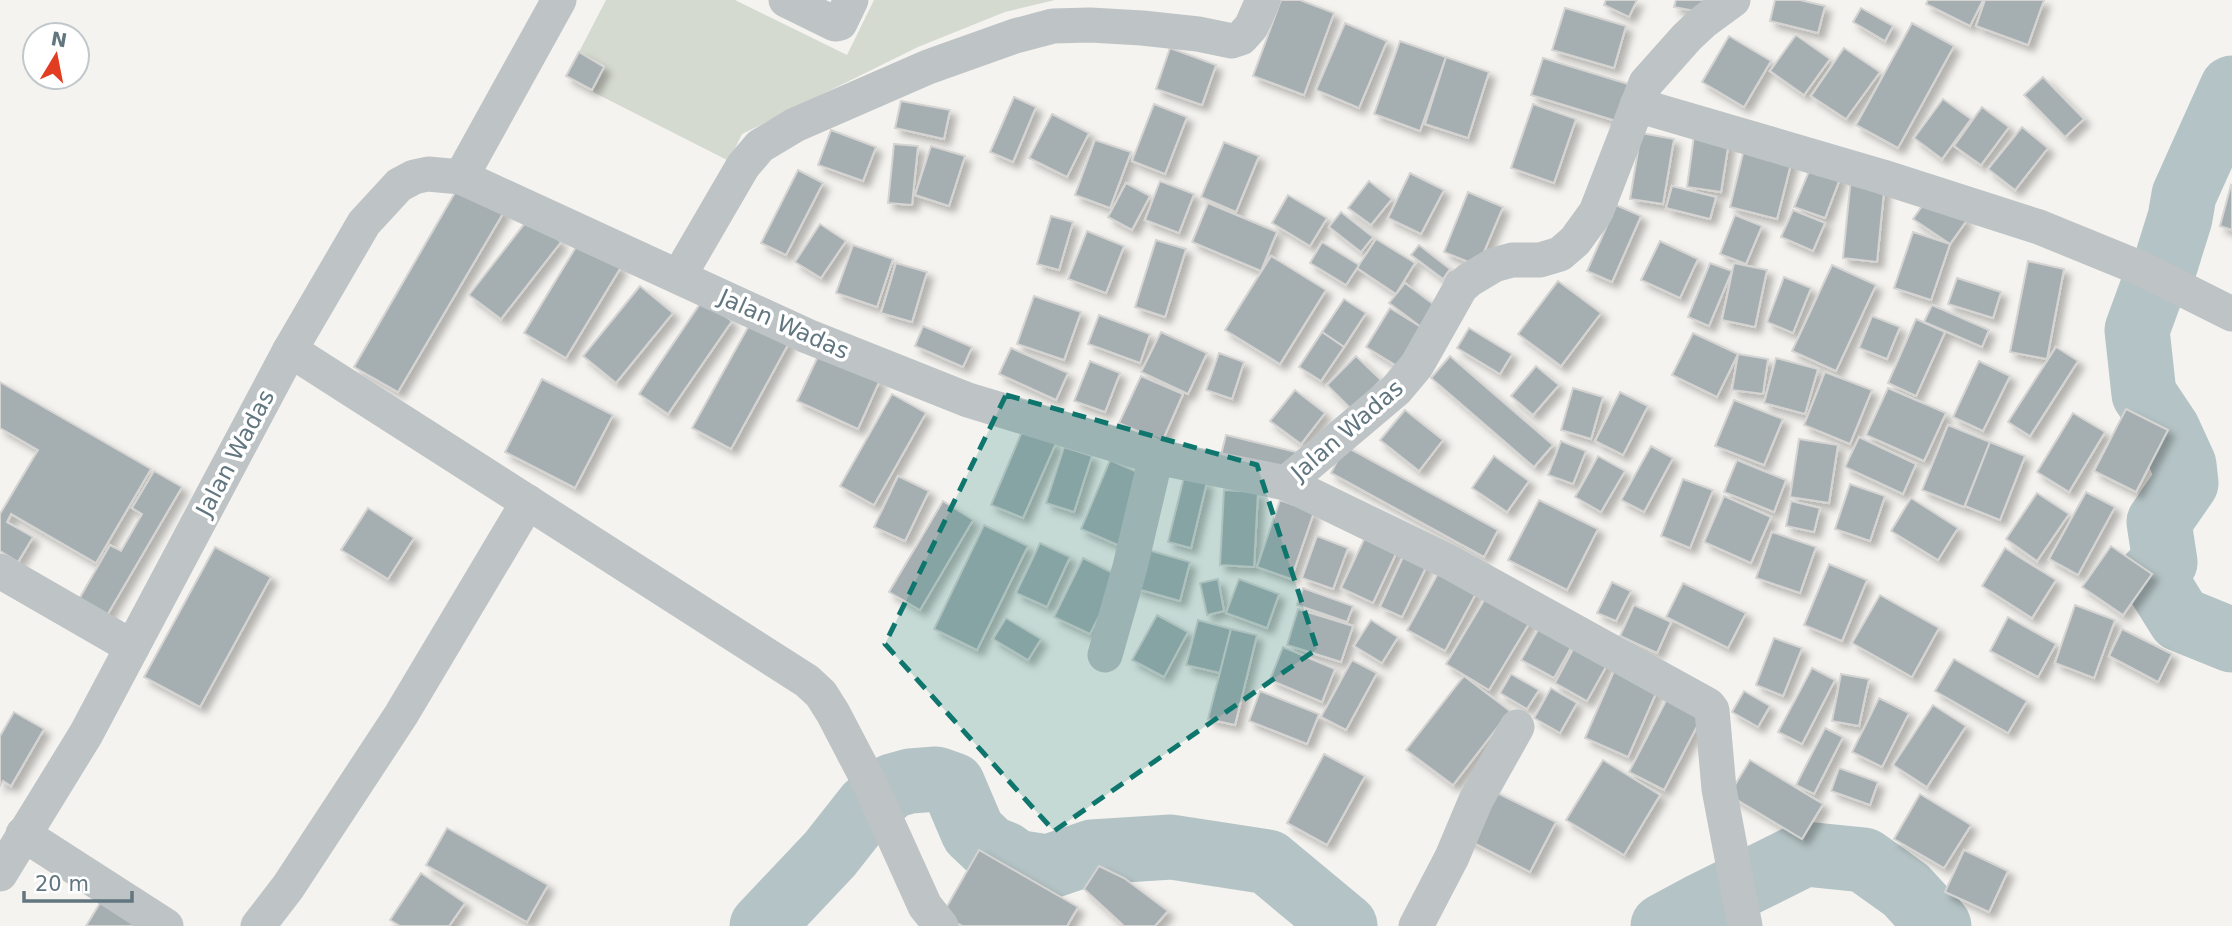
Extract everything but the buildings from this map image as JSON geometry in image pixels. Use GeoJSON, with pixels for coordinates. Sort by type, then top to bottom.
{"type":"FeatureCollection","features":[{"type":"Feature","properties":{"kind":"street"},"geometry":{"type":"LineString","coordinates":[[461,177],[559,0]]}},
{"type":"Feature","properties":{"kind":"street"},"geometry":{"type":"LineString","coordinates":[[786,0],[838,24],[851,0]]}},
{"type":"Feature","properties":{"kind":"street"},"geometry":{"type":"LineString","coordinates":[[679,276],[743,166],[760,146],[794,125],[928,67],[1015,36],[1053,26],[1142,28],[1232,41],[1241,38],[1251,27],[1263,0]]}},
{"type":"Feature","properties":{"kind":"street","name":"Jalan Wadas"},"geometry":{"type":"LineString","coordinates":[[0,874],[86,734],[290,351],[364,223],[399,185],[414,177],[428,174],[461,177],[807,336],[968,400],[1156,457],[1286,483],[1396,390],[1417,365],[1461,287],[1469,279],[1494,265],[1512,260],[1540,260],[1560,254],[1575,241],[1596,212],[1646,83],[1667,57],[1703,22],[1733,0]]}},
{"type":"Feature","properties":{"kind":"street"},"geometry":{"type":"LineString","coordinates":[[1637,105],[1883,177],[2039,227],[2142,269],[2232,314]]}},
{"type":"Feature","properties":{"kind":"street"},"geometry":{"type":"LineString","coordinates":[[290,351],[807,681],[821,694],[833,713],[869,782],[925,906],[942,926]]}},
{"type":"Feature","properties":{"kind":"street"},"geometry":{"type":"LineString","coordinates":[[1105,655],[1130,567],[1156,457]]}},
{"type":"Feature","properties":{"kind":"street"},"geometry":{"type":"LineString","coordinates":[[1286,483],[1449,562],[1708,705],[1712,710],[1719,789],[1744,917]]}},
{"type":"Feature","properties":{"kind":"street"},"geometry":{"type":"LineString","coordinates":[[258,926],[288,887],[401,715],[528,502]]}},
{"type":"Feature","properties":{"kind":"street"},"geometry":{"type":"LineString","coordinates":[[0,571],[132,647]]}},
{"type":"Feature","properties":{"kind":"street"},"geometry":{"type":"LineString","coordinates":[[1416,925],[1452,857],[1476,800],[1517,727]]}},
{"type":"Feature","properties":{"kind":"street"},"geometry":{"type":"LineString","coordinates":[[23,834],[166,926]]}},
{"type":"Feature","properties":{"kind":"highlighted area"},"geometry":{"type":"Polygon","coordinates":[[[1006,395],[1257,465],[1317,649],[1054,831],[885,644],[1006,395]]]}},
{"type":"Feature","properties":{"kind":"shaded area"},"geometry":{"type":"Polygon","coordinates":[[[606,0],[735,0],[847,55],[874,0],[1055,0],[1005,12],[918,47],[742,134],[729,161],[591,91],[605,66],[579,52],[606,0]]]}},
{"type":"Feature","properties":{"kind":"waterway"},"geometry":{"type":"LineString","coordinates":[[2232,88],[2184,195],[2166,263],[2152,289],[2137,330],[2144,394],[2168,430],[2184,465],[2186,483],[2159,522],[2165,562],[2152,574],[2180,619],[2232,640]]}},
{"type":"Feature","properties":{"kind":"waterway"},"geometry":{"type":"LineString","coordinates":[[762,926],[830,854],[867,807],[892,786],[910,781],[936,779],[953,785],[973,832],[990,848],[1016,862],[1048,867],[1092,852],[1171,847],[1268,862],[1345,926]]}},
{"type":"Feature","properties":{"kind":"waterway"},"geometry":{"type":"LineString","coordinates":[[1663,926],[1805,854],[1864,860],[1906,890],[1939,926]]}}]}
